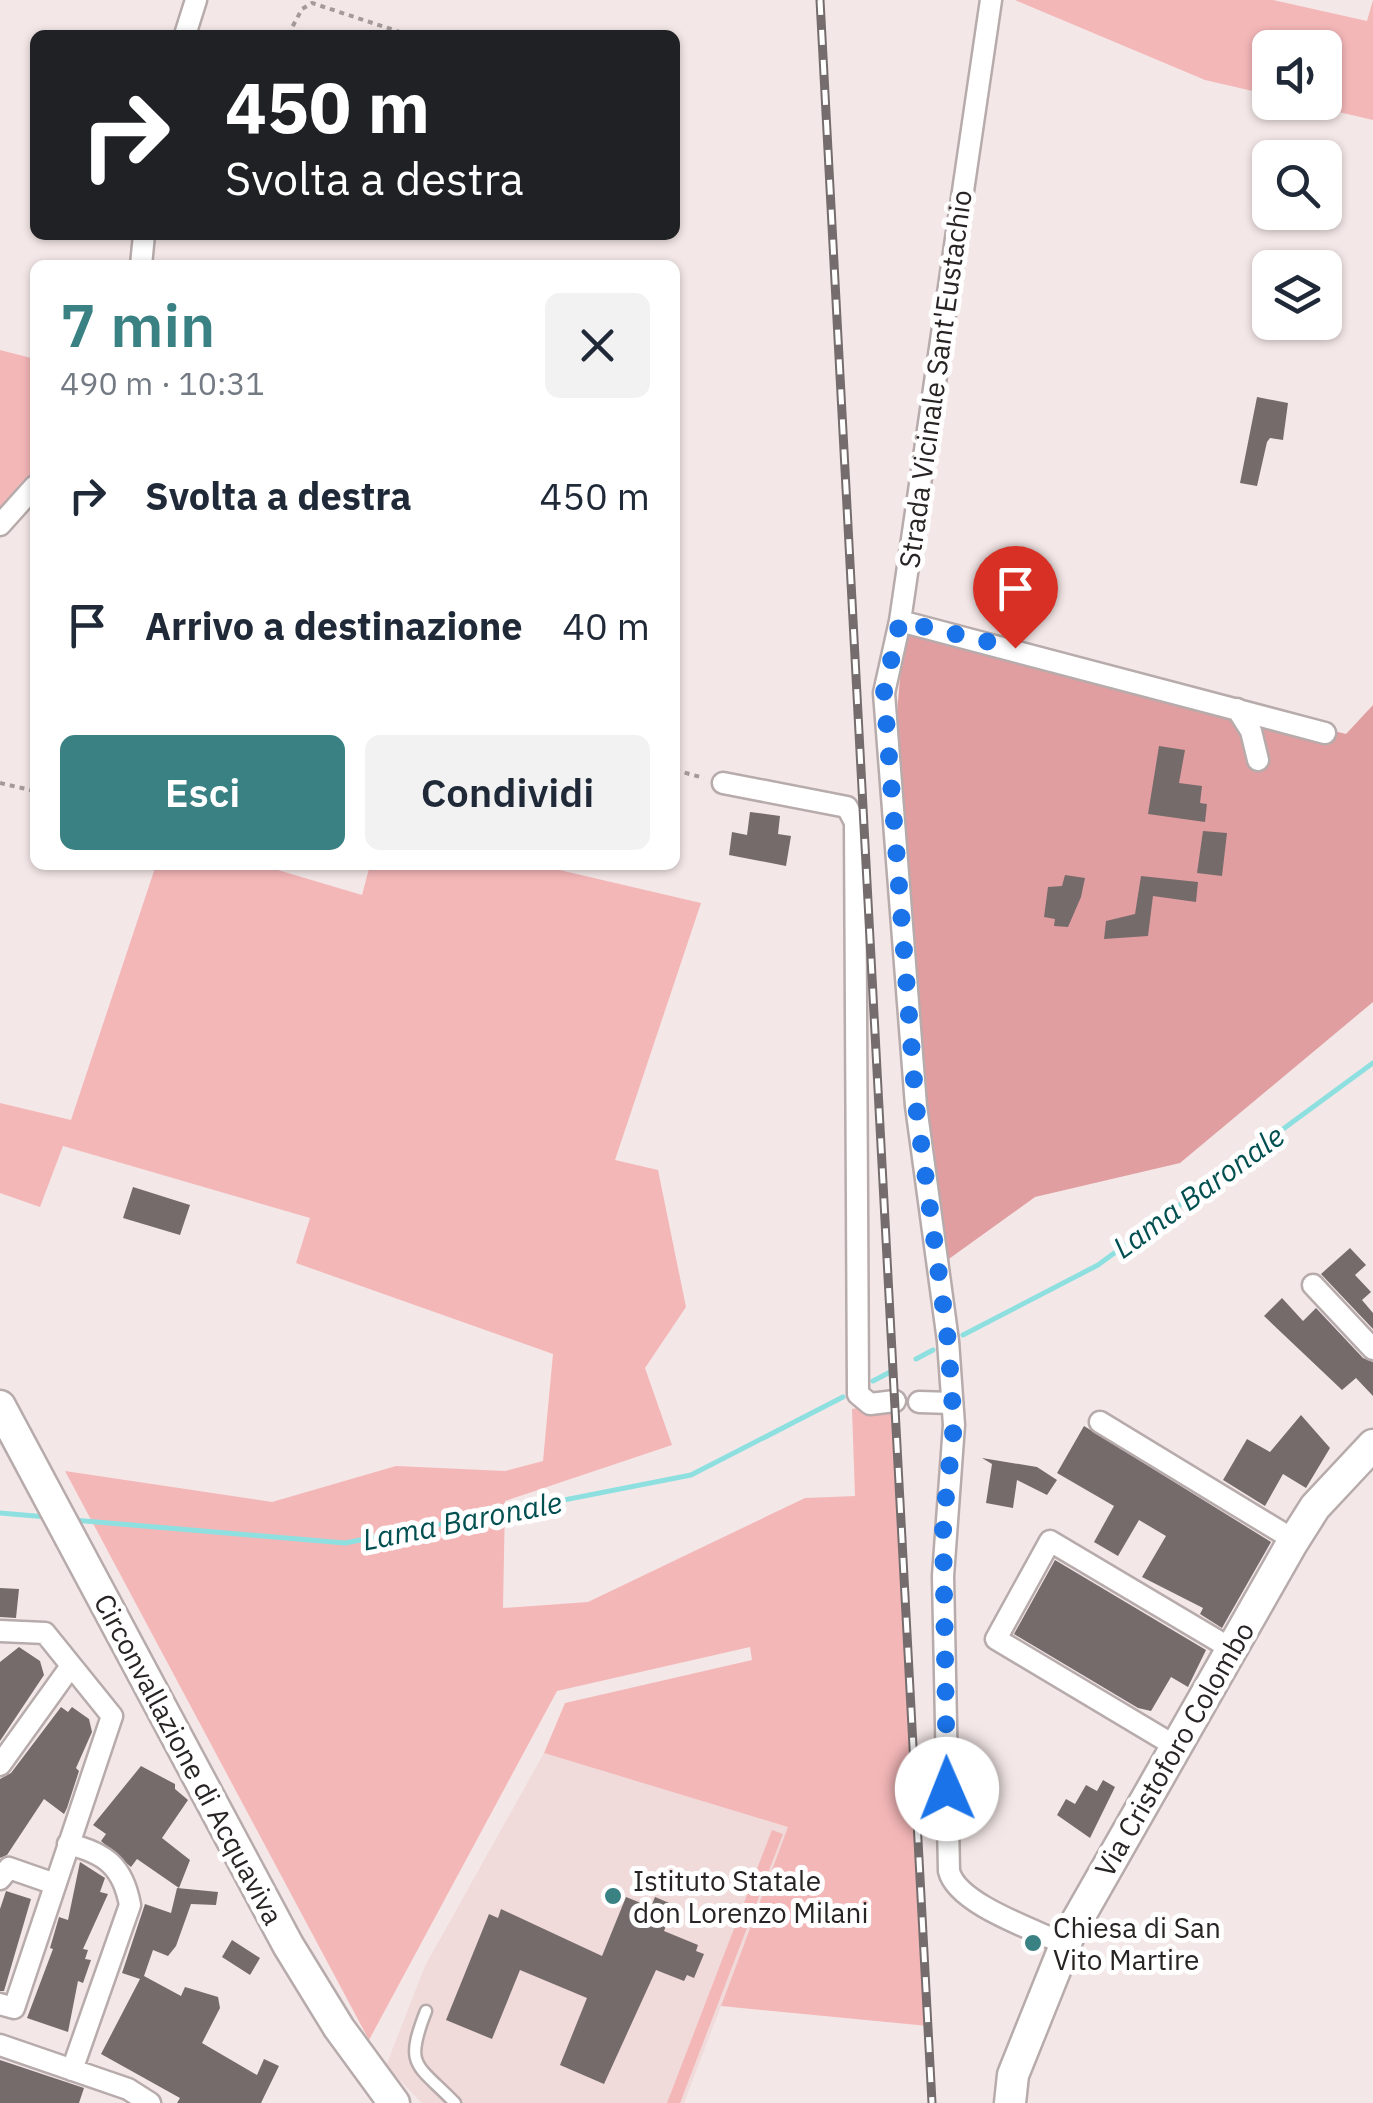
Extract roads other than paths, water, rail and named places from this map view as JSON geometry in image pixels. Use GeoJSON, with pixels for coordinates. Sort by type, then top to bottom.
{"type":"FeatureCollection","features":[{"type":"Feature","properties":{"kind":"main road","name":"Circonvallazione di Acquaviva"},"geometry":{"type":"LineString","coordinates":[[0,1406],[288,1944],[339,2028],[394,2103]]}},
{"type":"Feature","properties":{"kind":"main road","name":"Via Cristoforo Colombo"},"geometry":{"type":"LineString","coordinates":[[1012,2089],[1064,1944],[1294,1540],[1333,1486],[1373,1445]]}},
{"type":"Feature","properties":{"kind":"street"},"geometry":{"type":"LineString","coordinates":[[186,30],[196,0]]}},
{"type":"Feature","properties":{"kind":"street","name":"Strada Vicinale Sant'Eustachio"},"geometry":{"type":"LineString","coordinates":[[991,0],[900,621],[884,692],[916,1106],[952,1403],[942,1576],[949,1870],[952,1884],[968,1897],[1064,1944]]}},
{"type":"Feature","properties":{"kind":"street"},"geometry":{"type":"LineString","coordinates":[[0,525],[30,492]]}},
{"type":"Feature","properties":{"kind":"street"},"geometry":{"type":"LineString","coordinates":[[900,621],[1325,733]]}},
{"type":"Feature","properties":{"kind":"street"},"geometry":{"type":"LineString","coordinates":[[1237,709],[1252,731],[1258,760]]}},
{"type":"Feature","properties":{"kind":"street"},"geometry":{"type":"LineString","coordinates":[[723,783],[847,807],[855,822],[858,1394],[870,1404],[895,1401]]}},
{"type":"Feature","properties":{"kind":"street"},"geometry":{"type":"LineString","coordinates":[[1313,1285],[1373,1349]]}},
{"type":"Feature","properties":{"kind":"street"},"geometry":{"type":"LineString","coordinates":[[919,1402],[952,1403]]}},
{"type":"Feature","properties":{"kind":"street"},"geometry":{"type":"LineString","coordinates":[[1100,1422],[1294,1540]]}},
{"type":"Feature","properties":{"kind":"street"},"geometry":{"type":"LineString","coordinates":[[1175,1746],[996,1638],[1050,1540],[1230,1648]]}},
{"type":"Feature","properties":{"kind":"street"},"geometry":{"type":"LineString","coordinates":[[0,1631],[45,1633],[112,1716],[14,2008],[0,2004]]}},
{"type":"Feature","properties":{"kind":"street"},"geometry":{"type":"LineString","coordinates":[[0,1765],[72,1666]]}},
{"type":"Feature","properties":{"kind":"street"},"geometry":{"type":"LineString","coordinates":[[68,1844],[100,1852],[125,1877],[130,1906],[72,2070]]}},
{"type":"Feature","properties":{"kind":"street"},"geometry":{"type":"LineString","coordinates":[[0,1879],[8,1868],[55,1884]]}},
{"type":"Feature","properties":{"kind":"street"},"geometry":{"type":"LineString","coordinates":[[0,2045],[128,2089],[150,2103]]}},
{"type":"Feature","properties":{"kind":"lane"},"geometry":{"type":"LineString","coordinates":[[426,2011],[412,2049],[414,2061],[454,2103]]}},
{"type":"Feature","properties":{"kind":"waterway","name":"Lama Baronale"},"geometry":{"type":"LineString","coordinates":[[963,1335],[1098,1265],[1373,1063]]}},
{"type":"Feature","properties":{"kind":"waterway","name":"Lama Baronale"},"geometry":{"type":"LineString","coordinates":[[916,1359],[933,1350]]}},
{"type":"Feature","properties":{"kind":"waterway","name":"Lama Baronale"},"geometry":{"type":"LineString","coordinates":[[873,1381],[894,1370]]}},
{"type":"Feature","properties":{"kind":"waterway","name":"Lama Baronale"},"geometry":{"type":"LineString","coordinates":[[73,1520],[345,1543],[691,1475],[843,1397]]}},
{"type":"Feature","properties":{"kind":"waterway","name":"Lama Baronale"},"geometry":{"type":"LineString","coordinates":[[0,1513],[47,1517]]}},
{"type":"Feature","properties":{"kind":"railway"},"geometry":{"type":"LineString","coordinates":[[820,0],[932,2103]]}},
{"type":"Feature","properties":{"kind":"place","name":"Istituto Statale don Lorenzo Milani"},"geometry":{"type":"Point","coordinates":[613,1896]}},
{"type":"Feature","properties":{"kind":"place","name":"Chiesa di San Vito Martire"},"geometry":{"type":"Point","coordinates":[1033,1943]}}]}
